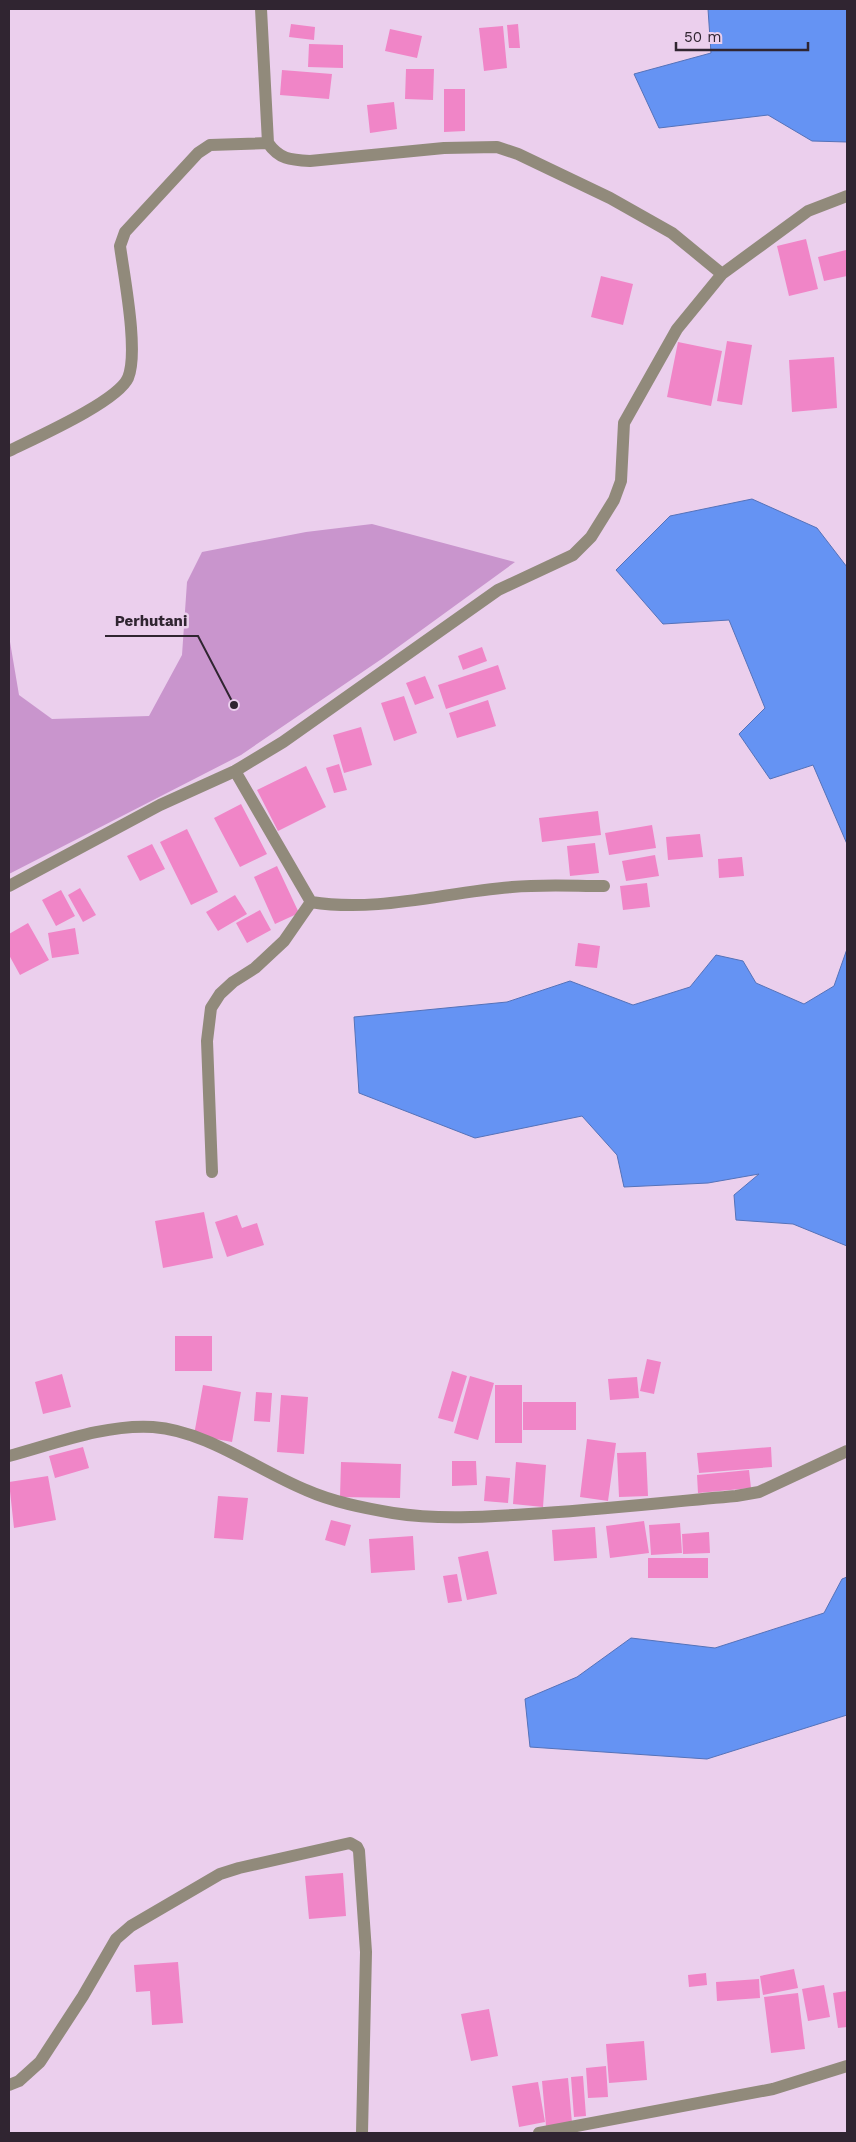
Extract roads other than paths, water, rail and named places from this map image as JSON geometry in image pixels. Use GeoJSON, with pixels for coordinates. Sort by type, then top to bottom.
{"type":"FeatureCollection","features":[{"type":"Feature","properties":{"kind":"street"},"geometry":{"type":"LineString","coordinates":[[260,9],[268,143],[275,154],[288,160],[310,161],[444,148],[497,148],[518,154],[610,198],[672,233],[722,274]]}},
{"type":"Feature","properties":{"kind":"street"},"geometry":{"type":"LineString","coordinates":[[9,451],[47,434],[111,398],[128,377],[132,340],[120,246],[126,232],[198,153],[210,145],[268,143]]}},
{"type":"Feature","properties":{"kind":"street"},"geometry":{"type":"LineString","coordinates":[[9,886],[144,813],[235,771],[283,742],[498,590],[515,581],[556,565],[573,555],[585,543],[614,500],[621,481],[624,423],[677,328],[722,274],[808,211],[847,196]]}},
{"type":"Feature","properties":{"kind":"street"},"geometry":{"type":"LineString","coordinates":[[235,771],[311,902]]}},
{"type":"Feature","properties":{"kind":"street"},"geometry":{"type":"LineString","coordinates":[[311,902],[336,906],[372,906],[513,887],[604,886]]}},
{"type":"Feature","properties":{"kind":"street"},"geometry":{"type":"LineString","coordinates":[[212,1172],[207,1041],[211,1008],[220,994],[233,982],[255,968],[284,941],[311,902]]}},
{"type":"Feature","properties":{"kind":"street"},"geometry":{"type":"LineString","coordinates":[[9,1456],[121,1429],[151,1427],[173,1430],[232,1453],[306,1490],[354,1506],[395,1513],[462,1518],[582,1511],[736,1496],[759,1492],[847,1451]]}},
{"type":"Feature","properties":{"kind":"street"},"geometry":{"type":"LineString","coordinates":[[9,2085],[19,2081],[40,2062],[83,1996],[116,1939],[131,1926],[220,1874],[238,1868],[350,1843],[360,1851],[366,1952],[362,2133]]}},
{"type":"Feature","properties":{"kind":"street"},"geometry":{"type":"LineString","coordinates":[[539,2133],[773,2089],[847,2066]]}},
{"type":"Feature","properties":{"kind":"water"},"geometry":{"type":"Polygon","coordinates":[[[708,9],[847,9],[847,142],[812,141],[768,115],[659,128],[634,74],[711,53],[708,9]]]}},
{"type":"Feature","properties":{"kind":"water"},"geometry":{"type":"Polygon","coordinates":[[[752,499],[817,528],[847,567],[847,844],[813,765],[770,779],[739,734],[765,708],[729,620],[663,624],[616,570],[670,516],[752,499]]]}},
{"type":"Feature","properties":{"kind":"water"},"geometry":{"type":"Polygon","coordinates":[[[847,949],[847,1246],[793,1224],[736,1220],[734,1195],[759,1174],[708,1183],[624,1187],[617,1155],[582,1116],[475,1138],[359,1093],[354,1017],[507,1002],[570,981],[633,1005],[690,987],[716,955],[743,961],[756,983],[804,1004],[834,986],[847,949]]]}},
{"type":"Feature","properties":{"kind":"water"},"geometry":{"type":"Polygon","coordinates":[[[847,1577],[847,1715],[707,1759],[530,1747],[525,1699],[577,1677],[631,1638],[715,1648],[824,1613],[842,1579],[847,1577]]]}},
{"type":"Feature","properties":{"kind":"place","name":"Perhutani"},"geometry":{"type":"Point","coordinates":[234,705]}}]}
